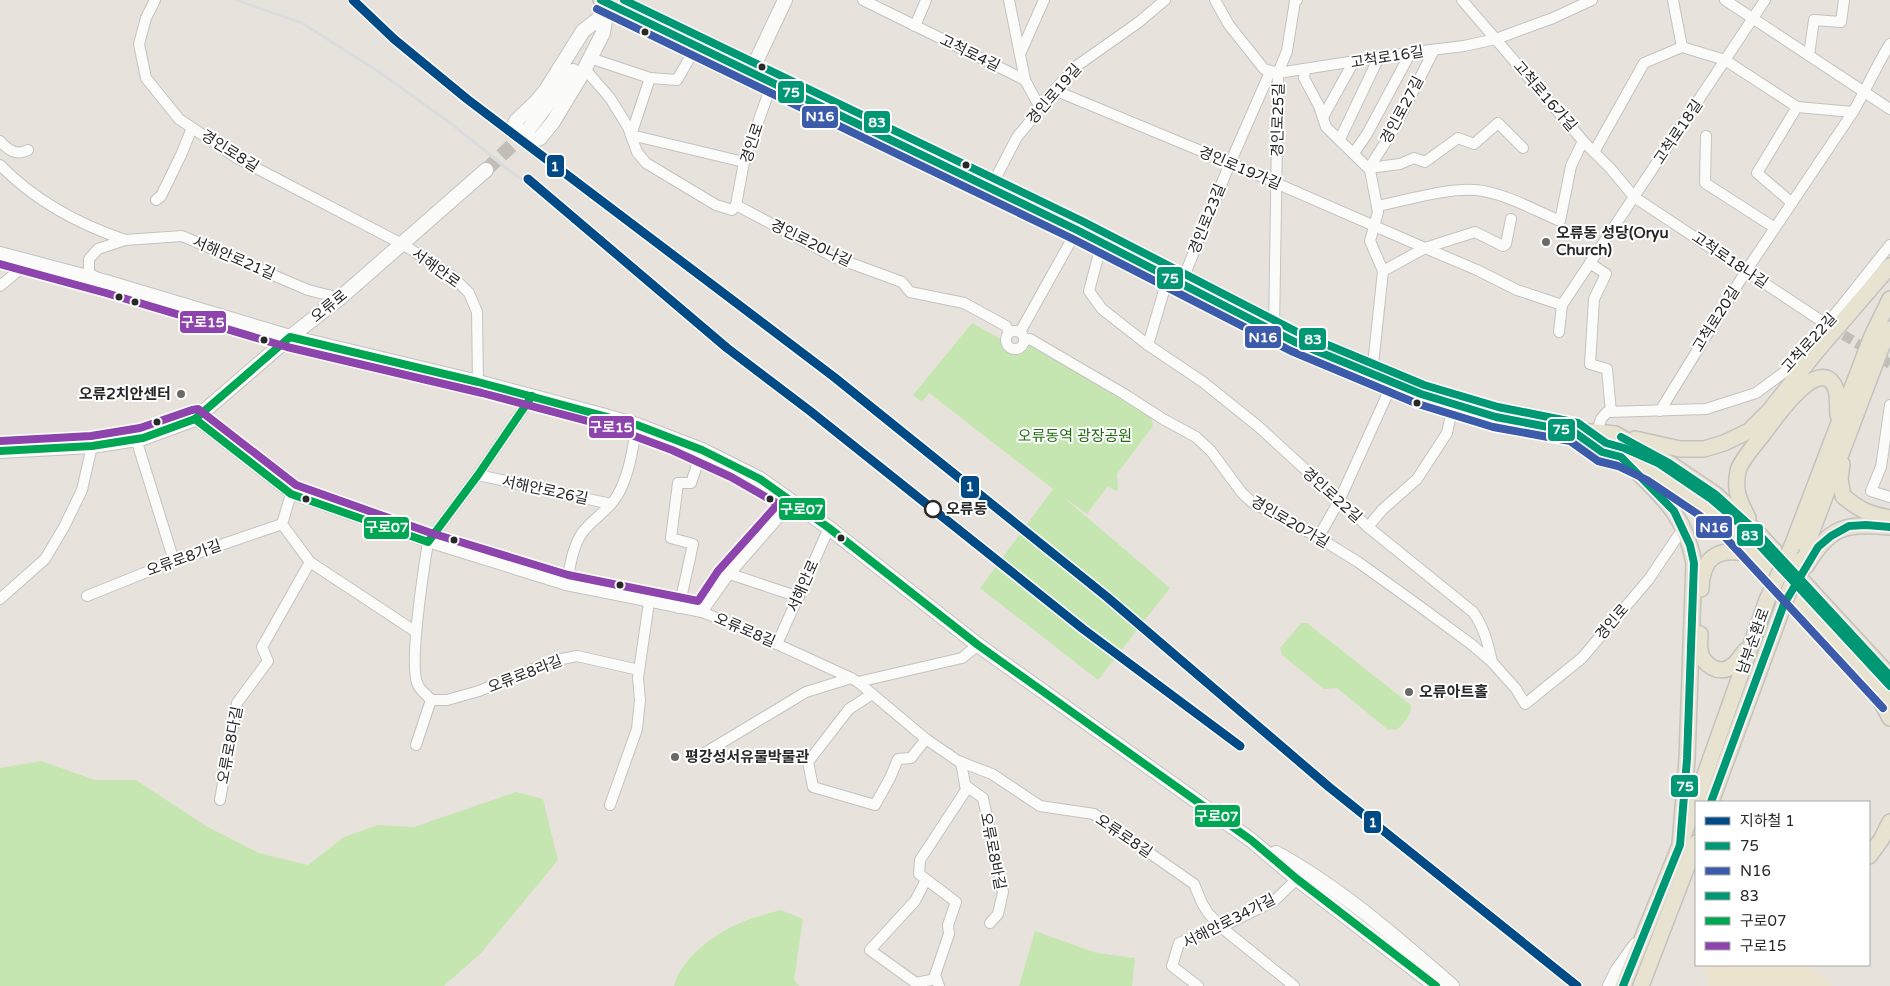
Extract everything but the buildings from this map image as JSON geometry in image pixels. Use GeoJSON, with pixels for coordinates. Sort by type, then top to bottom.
{"type":"FeatureCollection","features":[{"type":"Feature","properties":{"kind":"main road"},"geometry":{"type":"LineString","coordinates":[[751,72],[785,0]]}},
{"type":"Feature","properties":{"kind":"main road"},"geometry":{"type":"LineString","coordinates":[[608,4],[1102,242],[1274,332],[1372,374],[1453,404],[1496,417],[1574,432],[1615,434],[1680,448],[1704,450],[1724,444],[1749,431],[1770,410],[1816,352],[1890,266]]}},
{"type":"Feature","properties":{"kind":"main road"},"geometry":{"type":"LineString","coordinates":[[608,4],[603,33],[587,63],[553,122],[540,138],[532,141],[518,130],[515,122],[546,90],[583,30],[608,4]]}},
{"type":"Feature","properties":{"kind":"main road"},"geometry":{"type":"LineString","coordinates":[[528,130],[571,75],[608,4]]}},
{"type":"Feature","properties":{"kind":"main road","name":"오류로"},"geometry":{"type":"LineString","coordinates":[[0,451],[92,446],[143,438],[195,418],[290,337],[340,298],[486,170]]}},
{"type":"Feature","properties":{"kind":"main road"},"geometry":{"type":"LineString","coordinates":[[0,254],[106,282],[290,337],[478,382],[636,425],[702,450],[760,479],[829,528],[978,645],[1251,840],[1297,879],[1436,986]]}},
{"type":"Feature","properties":{"kind":"main road","name":"남부순환로"},"geometry":{"type":"LineString","coordinates":[[1711,801],[1784,604],[1803,563],[1872,336],[1890,299]]}},
{"type":"Feature","properties":{"kind":"main road","name":"남부순환로"},"geometry":{"type":"LineString","coordinates":[[1696,801],[1768,600],[1844,425],[1890,329]]}},
{"type":"Feature","properties":{"kind":"main road"},"geometry":{"type":"LineString","coordinates":[[1755,530],[1737,496],[1738,468],[1777,415],[1800,389],[1817,378],[1827,378],[1834,385],[1844,425],[1840,479],[1842,496],[1854,506],[1870,514],[1890,518]]}},
{"type":"Feature","properties":{"kind":"main road"},"geometry":{"type":"LineString","coordinates":[[1574,432],[1602,452],[1621,457],[1652,471],[1705,507],[1731,529],[1890,701]]}},
{"type":"Feature","properties":{"kind":"main road"},"geometry":{"type":"LineString","coordinates":[[1615,434],[1669,463],[1715,494],[1755,530],[1890,676]]}},
{"type":"Feature","properties":{"kind":"main road"},"geometry":{"type":"LineString","coordinates":[[1621,457],[1674,510],[1684,527],[1694,563],[1686,759],[1680,845]]}},
{"type":"Feature","properties":{"kind":"main road"},"geometry":{"type":"LineString","coordinates":[[1803,563],[1831,536],[1848,526],[1890,527]]}},
{"type":"Feature","properties":{"kind":"main road"},"geometry":{"type":"LineString","coordinates":[[1753,640],[1733,666],[1725,670],[1713,668],[1705,662],[1700,652],[1701,581],[1705,566],[1712,557],[1724,551],[1738,551],[1755,555]]}},
{"type":"Feature","properties":{"kind":"main road"},"geometry":{"type":"LineString","coordinates":[[1870,679],[1890,718]]}},
{"type":"Feature","properties":{"kind":"main road"},"geometry":{"type":"LineString","coordinates":[[1720,801],[1733,768],[1732,746]]}},
{"type":"Feature","properties":{"kind":"main road","name":"남부순환로"},"geometry":{"type":"LineString","coordinates":[[1623,986],[1695,803]]}},
{"type":"Feature","properties":{"kind":"main road"},"geometry":{"type":"LineString","coordinates":[[1870,855],[1881,840],[1890,822]]}},
{"type":"Feature","properties":{"kind":"main road"},"geometry":{"type":"LineString","coordinates":[[1251,840],[1308,870],[1343,895],[1452,986]]}},
{"type":"Feature","properties":{"kind":"main road"},"geometry":{"type":"LineString","coordinates":[[1870,867],[1890,841]]}},
{"type":"Feature","properties":{"kind":"main road"},"geometry":{"type":"LineString","coordinates":[[1641,986],[1695,846]]}},
{"type":"Feature","properties":{"kind":"main road"},"geometry":{"type":"LineString","coordinates":[[1684,877],[1695,865]]}},
{"type":"Feature","properties":{"kind":"main road"},"geometry":{"type":"LineString","coordinates":[[1610,986],[1618,970],[1641,938]]}},
{"type":"Feature","properties":{"kind":"street","name":"경인로8길"},"geometry":{"type":"LineString","coordinates":[[155,0],[146,18],[139,44],[146,78],[179,119],[237,158],[402,244]]}},
{"type":"Feature","properties":{"kind":"street","name":"고척로4길"},"geometry":{"type":"LineString","coordinates":[[864,0],[1025,80]]}},
{"type":"Feature","properties":{"kind":"street"},"geometry":{"type":"LineString","coordinates":[[915,26],[926,0]]}},
{"type":"Feature","properties":{"kind":"street"},"geometry":{"type":"LineString","coordinates":[[1009,0],[1025,80],[1039,106]]}},
{"type":"Feature","properties":{"kind":"street"},"geometry":{"type":"LineString","coordinates":[[1020,54],[1044,0]]}},
{"type":"Feature","properties":{"kind":"street","name":"경인로19길"},"geometry":{"type":"LineString","coordinates":[[990,189],[1017,137],[1032,119],[1039,106],[1078,64],[1139,22],[1165,0]]}},
{"type":"Feature","properties":{"kind":"street"},"geometry":{"type":"LineString","coordinates":[[1215,0],[1229,25],[1264,69],[1274,73]]}},
{"type":"Feature","properties":{"kind":"street","name":"경인로25길"},"geometry":{"type":"LineString","coordinates":[[1274,332],[1277,183],[1274,73],[1287,51],[1295,1],[1297,0]]}},
{"type":"Feature","properties":{"kind":"street"},"geometry":{"type":"LineString","coordinates":[[1462,0],[1496,39]]}},
{"type":"Feature","properties":{"kind":"street","name":"고척로16길"},"geometry":{"type":"LineString","coordinates":[[1274,73],[1411,52],[1464,46],[1496,39],[1553,18],[1592,0]]}},
{"type":"Feature","properties":{"kind":"street"},"geometry":{"type":"LineString","coordinates":[[1673,0],[1682,47]]}},
{"type":"Feature","properties":{"kind":"street"},"geometry":{"type":"LineString","coordinates":[[1725,0],[1890,109]]}},
{"type":"Feature","properties":{"kind":"street","name":"고척로18길"},"geometry":{"type":"LineString","coordinates":[[1559,332],[1562,305],[1765,0]]}},
{"type":"Feature","properties":{"kind":"street"},"geometry":{"type":"LineString","coordinates":[[1809,55],[1814,20],[1841,22],[1844,0]]}},
{"type":"Feature","properties":{"kind":"street","name":"고척로16가길"},"geometry":{"type":"LineString","coordinates":[[1496,39],[1583,141],[1634,197]]}},
{"type":"Feature","properties":{"kind":"street","name":"고척로20길"},"geometry":{"type":"LineString","coordinates":[[1660,411],[1746,271],[1853,112],[1890,44]]}},
{"type":"Feature","properties":{"kind":"street"},"geometry":{"type":"LineString","coordinates":[[587,63],[650,78],[677,80],[696,47]]}},
{"type":"Feature","properties":{"kind":"street"},"geometry":{"type":"LineString","coordinates":[[1594,152],[1644,63],[1682,47],[1725,60],[1797,107],[1853,112]]}},
{"type":"Feature","properties":{"kind":"street","name":"경인로27길"},"geometry":{"type":"LineString","coordinates":[[1369,168],[1394,129],[1434,50]]}},
{"type":"Feature","properties":{"kind":"street","name":"경인로27길"},"geometry":{"type":"LineString","coordinates":[[1354,152],[1366,134],[1411,52]]}},
{"type":"Feature","properties":{"kind":"street"},"geometry":{"type":"LineString","coordinates":[[1340,139],[1379,58]]}},
{"type":"Feature","properties":{"kind":"street"},"geometry":{"type":"LineString","coordinates":[[1323,117],[1354,62]]}},
{"type":"Feature","properties":{"kind":"street","name":"경인로20나길"},"geometry":{"type":"LineString","coordinates":[[587,63],[610,98],[631,135],[637,152],[646,164],[716,205],[732,210],[736,205],[834,257],[902,282],[910,292],[964,303],[1006,326],[1008,332]]}},
{"type":"Feature","properties":{"kind":"street"},"geometry":{"type":"LineString","coordinates":[[1304,69],[1304,78],[1326,127],[1369,168],[1378,212],[1370,242],[1382,271],[1372,374]]}},
{"type":"Feature","properties":{"kind":"street","name":"경인로23길"},"geometry":{"type":"LineString","coordinates":[[1175,281],[1274,73]]}},
{"type":"Feature","properties":{"kind":"street"},"geometry":{"type":"LineString","coordinates":[[650,78],[631,135],[744,162]]}},
{"type":"Feature","properties":{"kind":"street","name":"경인로"},"geometry":{"type":"LineString","coordinates":[[736,205],[744,162],[772,83]]}},
{"type":"Feature","properties":{"kind":"street","name":"경인로19가길"},"geometry":{"type":"LineString","coordinates":[[1054,90],[1277,183],[1425,248]]}},
{"type":"Feature","properties":{"kind":"street"},"geometry":{"type":"LineString","coordinates":[[1792,203],[1758,173],[1797,107]]}},
{"type":"Feature","properties":{"kind":"street","name":"경인로27길"},"geometry":{"type":"LineString","coordinates":[[1369,168],[1400,164],[1414,158],[1425,162],[1458,138],[1474,144],[1498,123],[1523,148]]}},
{"type":"Feature","properties":{"kind":"street"},"geometry":{"type":"LineString","coordinates":[[156,200],[161,196],[192,128]]}},
{"type":"Feature","properties":{"kind":"street"},"geometry":{"type":"LineString","coordinates":[[1706,136],[1705,183],[1775,228]]}},
{"type":"Feature","properties":{"kind":"street"},"geometry":{"type":"LineString","coordinates":[[0,141],[11,152],[22,153],[28,150]]}},
{"type":"Feature","properties":{"kind":"street"},"geometry":{"type":"LineString","coordinates":[[1377,206],[1444,191],[1477,190],[1504,197],[1560,221],[1572,166],[1583,141]]}},
{"type":"Feature","properties":{"kind":"street","name":"서해안로21길"},"geometry":{"type":"LineString","coordinates":[[0,165],[23,188],[45,202],[96,230],[125,240]]}},
{"type":"Feature","properties":{"kind":"street","name":"고척로18나길"},"geometry":{"type":"LineString","coordinates":[[1634,197],[1826,324]]}},
{"type":"Feature","properties":{"kind":"street"},"geometry":{"type":"LineString","coordinates":[[1382,271],[1425,248],[1475,232],[1503,246],[1506,244],[1511,218]]}},
{"type":"Feature","properties":{"kind":"street"},"geometry":{"type":"LineString","coordinates":[[1022,337],[1014,330],[1008,332],[1006,342],[1012,348],[1022,346],[1022,337],[1077,230]]}},
{"type":"Feature","properties":{"kind":"street","name":"서해안로21길"},"geometry":{"type":"LineString","coordinates":[[106,282],[89,273],[89,259],[98,250],[125,240],[182,236],[308,290],[340,298]]}},
{"type":"Feature","properties":{"kind":"street","name":"경인로22길"},"geometry":{"type":"LineString","coordinates":[[1102,242],[1089,291],[1102,309],[1148,346],[1203,382],[1259,427],[1368,527],[1474,612],[1488,643],[1492,662]]}},
{"type":"Feature","properties":{"kind":"street","name":"서해안로"},"geometry":{"type":"LineString","coordinates":[[402,244],[451,275],[469,294],[477,312],[478,382]]}},
{"type":"Feature","properties":{"kind":"street","name":"고척로22길"},"geometry":{"type":"LineString","coordinates":[[1611,412],[1706,409],[1756,393],[1787,370],[1890,245]]}},
{"type":"Feature","properties":{"kind":"street"},"geometry":{"type":"LineString","coordinates":[[1425,248],[1478,270],[1517,290],[1562,305]]}},
{"type":"Feature","properties":{"kind":"street"},"geometry":{"type":"LineString","coordinates":[[0,286],[29,262]]}},
{"type":"Feature","properties":{"kind":"street"},"geometry":{"type":"LineString","coordinates":[[1590,263],[1606,274],[1594,299],[1590,364],[1607,369],[1611,412],[1607,412],[1601,420],[1597,432]]}},
{"type":"Feature","properties":{"kind":"street"},"geometry":{"type":"LineString","coordinates":[[1148,346],[1175,281]]}},
{"type":"Feature","properties":{"kind":"street","name":"경인로20가길"},"geometry":{"type":"LineString","coordinates":[[1022,337],[1196,437],[1211,451],[1242,493],[1252,503],[1318,538],[1358,562],[1411,600],[1492,662],[1516,689],[1525,704]]}},
{"type":"Feature","properties":{"kind":"street"},"geometry":{"type":"LineString","coordinates":[[1318,538],[1339,500],[1393,382]]}},
{"type":"Feature","properties":{"kind":"street","name":"서해안로26길"},"geometry":{"type":"LineString","coordinates":[[428,542],[478,476],[532,396]]}},
{"type":"Feature","properties":{"kind":"street"},"geometry":{"type":"LineString","coordinates":[[1368,527],[1382,510],[1417,478],[1447,433],[1453,404]]}},
{"type":"Feature","properties":{"kind":"street"},"geometry":{"type":"LineString","coordinates":[[1890,405],[1881,467],[1871,491],[1890,497]]}},
{"type":"Feature","properties":{"kind":"street","name":"오류로8길"},"geometry":{"type":"LineString","coordinates":[[195,418],[291,494],[428,542],[566,585],[702,612],[855,680],[926,739],[961,762],[992,774],[1040,806],[1094,814],[1194,884],[1205,908],[1221,927],[1294,986]]}},
{"type":"Feature","properties":{"kind":"street"},"geometry":{"type":"LineString","coordinates":[[566,585],[574,548],[583,532],[603,514],[617,497],[629,471],[636,425]]}},
{"type":"Feature","properties":{"kind":"street"},"geometry":{"type":"LineString","coordinates":[[136,439],[174,561]]}},
{"type":"Feature","properties":{"kind":"street"},"geometry":{"type":"LineString","coordinates":[[0,599],[45,559],[64,527],[82,490],[92,446]]}},
{"type":"Feature","properties":{"kind":"street"},"geometry":{"type":"LineString","coordinates":[[679,608],[693,544],[671,538],[678,483],[691,483],[702,450]]}},
{"type":"Feature","properties":{"kind":"street","name":"서해안로26길"},"geometry":{"type":"LineString","coordinates":[[478,476],[611,504]]}},
{"type":"Feature","properties":{"kind":"street"},"geometry":{"type":"LineString","coordinates":[[291,494],[282,524],[310,562],[416,632]]}},
{"type":"Feature","properties":{"kind":"street"},"geometry":{"type":"LineString","coordinates":[[702,612],[730,574],[793,501]]}},
{"type":"Feature","properties":{"kind":"street","name":"오류로8가길"},"geometry":{"type":"LineString","coordinates":[[87,596],[174,561],[282,524]]}},
{"type":"Feature","properties":{"kind":"street","name":"경인로"},"geometry":{"type":"LineString","coordinates":[[1525,704],[1582,658],[1649,579],[1684,527]]}},
{"type":"Feature","properties":{"kind":"street","name":"서해안로"},"geometry":{"type":"LineString","coordinates":[[777,644],[829,528]]}},
{"type":"Feature","properties":{"kind":"street"},"geometry":{"type":"LineString","coordinates":[[416,745],[431,700],[417,685],[415,673],[416,632],[428,542]]}},
{"type":"Feature","properties":{"kind":"street","name":"오류로8다길"},"geometry":{"type":"LineString","coordinates":[[220,800],[237,703],[268,661],[262,647],[310,562]]}},
{"type":"Feature","properties":{"kind":"street"},"geometry":{"type":"LineString","coordinates":[[730,574],[799,597]]}},
{"type":"Feature","properties":{"kind":"street"},"geometry":{"type":"LineString","coordinates":[[610,805],[637,729],[640,700],[639,670],[649,602]]}},
{"type":"Feature","properties":{"kind":"street"},"geometry":{"type":"LineString","coordinates":[[703,754],[806,692],[962,658],[978,645]]}},
{"type":"Feature","properties":{"kind":"street","name":"오류로8라길"},"geometry":{"type":"LineString","coordinates":[[431,700],[447,700],[480,691],[552,661],[577,656],[639,670]]}},
{"type":"Feature","properties":{"kind":"street"},"geometry":{"type":"LineString","coordinates":[[872,694],[849,709],[808,762],[814,787],[875,804],[898,759],[911,758],[926,739]]}},
{"type":"Feature","properties":{"kind":"street"},"geometry":{"type":"LineString","coordinates":[[961,762],[966,785]]}},
{"type":"Feature","properties":{"kind":"street","name":"오류로8바길"},"geometry":{"type":"LineString","coordinates":[[926,880],[919,874],[920,860],[966,790],[966,785]]}},
{"type":"Feature","properties":{"kind":"street","name":"오류로8바길"},"geometry":{"type":"LineString","coordinates":[[966,785],[983,798],[1002,892],[998,914],[990,923]]}},
{"type":"Feature","properties":{"kind":"street","name":"서해안로34가길"},"geometry":{"type":"LineString","coordinates":[[1198,986],[1172,966],[1179,943],[1221,927],[1274,901],[1297,879]]}},
{"type":"Feature","properties":{"kind":"street"},"geometry":{"type":"LineString","coordinates":[[926,880],[956,902],[948,925],[949,934],[935,975],[938,983],[916,983],[870,950],[915,901],[926,880]]}},
{"type":"Feature","properties":{"kind":"shaded area"},"geometry":{"type":"Polygon","coordinates":[[[1704,966],[1810,966],[1833,986],[1709,986],[1704,966]]]}},
{"type":"Feature","properties":{"kind":"green space","name":"오류동역 광장공원"},"geometry":{"type":"Polygon","coordinates":[[[972,323],[1001,339],[1004,347],[1010,353],[1021,352],[1029,344],[1151,417],[1153,426],[1117,474],[1118,490],[1116,491],[1108,486],[1087,514],[1062,496],[1170,588],[1098,680],[980,588],[1053,489],[929,393],[922,402],[913,395],[972,323]]]}},
{"type":"Feature","properties":{"kind":"green space"},"geometry":{"type":"Polygon","coordinates":[[[1301,623],[1307,623],[1411,705],[1409,716],[1396,730],[1387,729],[1337,688],[1324,689],[1282,655],[1280,648],[1301,623]]]}},
{"type":"Feature","properties":{"kind":"green space"},"geometry":{"type":"Polygon","coordinates":[[[41,761],[95,780],[136,780],[206,826],[259,853],[308,865],[344,837],[378,825],[414,827],[516,792],[543,799],[558,860],[481,953],[444,986],[0,986],[0,768],[41,761]]]}},
{"type":"Feature","properties":{"kind":"green space"},"geometry":{"type":"Polygon","coordinates":[[[781,910],[803,919],[794,980],[800,986],[674,986],[678,976],[691,957],[710,940],[745,921],[781,910]]]}},
{"type":"Feature","properties":{"kind":"green space"},"geometry":{"type":"Polygon","coordinates":[[[1035,931],[1097,953],[1135,958],[1132,986],[1019,986],[1035,931]]]}},
{"type":"Feature","properties":{"kind":"tunnel"},"geometry":{"type":"LineString","coordinates":[[486,170],[528,130]]}},
{"type":"Feature","properties":{"kind":"tunnel"},"geometry":{"type":"LineString","coordinates":[[1831,327],[1890,364]]}},
{"type":"Feature","properties":{"kind":"railway"},"geometry":{"type":"LineString","coordinates":[[236,0],[302,23],[379,72],[449,122],[510,171],[570,214]]}},
{"type":"Feature","properties":{"kind":"metro line","name":"1"},"geometry":{"type":"LineString","coordinates":[[353,0],[394,39],[467,99],[834,377],[1107,597],[1329,787],[1577,986]]}},
{"type":"Feature","properties":{"kind":"metro line","name":"1"},"geometry":{"type":"LineString","coordinates":[[528,179],[727,348],[810,411],[1083,629],[1240,746]]}},
{"type":"Feature","properties":{"kind":"transit line","name":"75"},"geometry":{"type":"LineString","coordinates":[[601,0],[1077,230],[1295,342],[1421,394],[1496,417],[1574,432],[1602,452],[1621,457],[1674,511],[1690,545],[1694,563],[1687,759],[1680,845],[1623,986]]}},
{"type":"Feature","properties":{"kind":"transit line","name":"83"},"geometry":{"type":"LineString","coordinates":[[624,0],[1082,221],[1299,333],[1424,385],[1498,407],[1578,423],[1606,443],[1624,448],[1658,463],[1711,499],[1738,522],[1890,686]]}},
{"type":"Feature","properties":{"kind":"transit line","name":"N16"},"geometry":{"type":"LineString","coordinates":[[597,9],[1073,239],[1291,351],[1418,404],[1493,427],[1570,441],[1598,461],[1618,466],[1647,480],[1699,515],[1724,536],[1883,708]]}},
{"type":"Feature","properties":{"kind":"transit line","name":"구로15"},"geometry":{"type":"LineString","coordinates":[[0,264],[106,293],[287,347],[482,393],[610,427],[672,450],[731,477],[778,504],[718,571],[698,601],[568,575],[431,533],[296,485],[198,409],[140,428],[91,436],[0,441]]}},
{"type":"Feature","properties":{"kind":"transit line","name":"구로07"},"geometry":{"type":"LineString","coordinates":[[0,451],[92,446],[143,438],[195,419],[290,337],[478,382],[637,425],[702,450],[760,479],[829,528],[978,645],[1251,840],[1297,879],[1436,986]]}},
{"type":"Feature","properties":{"kind":"transit line","name":"구로07"},"geometry":{"type":"LineString","coordinates":[[195,419],[291,494],[428,542],[478,475],[532,396]]}},
{"type":"Feature","properties":{"kind":"transit line","name":"75"},"geometry":{"type":"LineString","coordinates":[[1621,437],[1669,463],[1715,494],[1755,530],[1890,676]]}},
{"type":"Feature","properties":{"kind":"transit line","name":"75"},"geometry":{"type":"LineString","coordinates":[[1711,801],[1784,604],[1818,547],[1831,536],[1849,526],[1890,527]]}},
{"type":"Feature","properties":{"kind":"place","name":"오류동 성당(Oryu Church)"},"geometry":{"type":"Point","coordinates":[1546,242]}},
{"type":"Feature","properties":{"kind":"place","name":"오류2치안센터"},"geometry":{"type":"Point","coordinates":[181,394]}},
{"type":"Feature","properties":{"kind":"place","name":"오류동"},"geometry":{"type":"Point","coordinates":[933,509]}},
{"type":"Feature","properties":{"kind":"place","name":"오류아트홀"},"geometry":{"type":"Point","coordinates":[1409,692]}},
{"type":"Feature","properties":{"kind":"place","name":"평강성서유물박물관"},"geometry":{"type":"Point","coordinates":[675,757]}}]}
